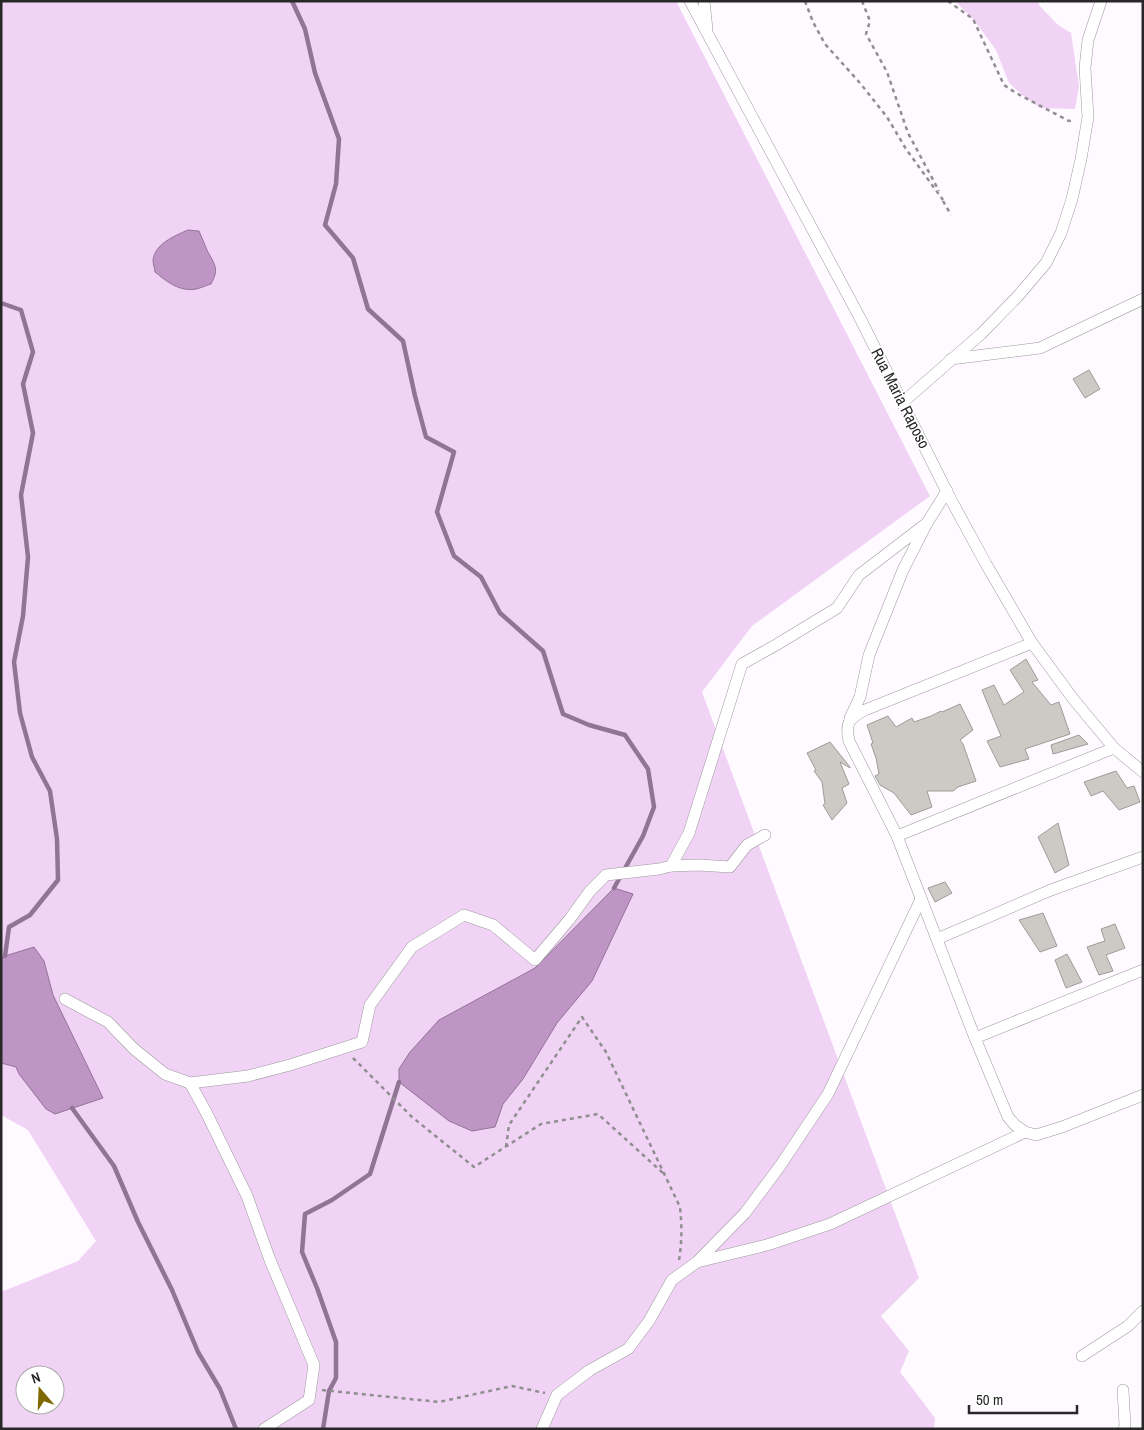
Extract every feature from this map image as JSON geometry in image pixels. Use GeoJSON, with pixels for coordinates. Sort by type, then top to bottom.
{"type":"FeatureCollection","features":[{"type":"Feature","properties":{"kind":"street","name":"Rua Maria Raposo"},"geometry":{"type":"LineString","coordinates":[[690,1],[860,318],[947,491],[986,564],[1032,643],[1074,700],[1114,748],[1143,772]]}},
{"type":"Feature","properties":{"kind":"street"},"geometry":{"type":"LineString","coordinates":[[704,1],[708,35]]}},
{"type":"Feature","properties":{"kind":"street"},"geometry":{"type":"LineString","coordinates":[[903,402],[981,334],[1018,296],[1046,262],[1061,233],[1081,159],[1088,117],[1085,68],[1088,40],[1101,1]]}},
{"type":"Feature","properties":{"kind":"street"},"geometry":{"type":"LineString","coordinates":[[951,359],[1040,348],[1143,299]]}},
{"type":"Feature","properties":{"kind":"street"},"geometry":{"type":"LineString","coordinates":[[947,491],[927,523],[900,578],[870,655],[860,697],[848,723],[849,741],[897,836],[975,1038],[1008,1117],[1025,1132],[1036,1135],[1143,1095]]}},
{"type":"Feature","properties":{"kind":"street"},"geometry":{"type":"LineString","coordinates":[[672,866],[689,833],[742,664],[837,608],[858,575],[927,523]]}},
{"type":"Feature","properties":{"kind":"street"},"geometry":{"type":"LineString","coordinates":[[848,723],[854,715],[865,710],[1032,643]]}},
{"type":"Feature","properties":{"kind":"street"},"geometry":{"type":"LineString","coordinates":[[897,836],[1114,748]]}},
{"type":"Feature","properties":{"kind":"street"},"geometry":{"type":"LineString","coordinates":[[65,999],[108,1022],[134,1049],[165,1074],[190,1083],[248,1076],[290,1066],[362,1042],[370,1005],[412,947],[464,915],[493,925],[535,960],[569,920],[590,891],[606,874],[672,866],[730,867],[747,845],[765,835]]}},
{"type":"Feature","properties":{"kind":"street"},"geometry":{"type":"LineString","coordinates":[[937,939],[1051,890],[1143,857]]}},
{"type":"Feature","properties":{"kind":"street"},"geometry":{"type":"LineString","coordinates":[[542,1429],[557,1395],[590,1370],[628,1349],[649,1321],[672,1280],[697,1262],[745,1213],[780,1166],[828,1094],[921,899]]}},
{"type":"Feature","properties":{"kind":"street"},"geometry":{"type":"LineString","coordinates":[[975,1038],[1143,970]]}},
{"type":"Feature","properties":{"kind":"street"},"geometry":{"type":"LineString","coordinates":[[190,1083],[247,1196],[270,1260],[314,1365],[309,1400],[264,1429]]}},
{"type":"Feature","properties":{"kind":"street"},"geometry":{"type":"LineString","coordinates":[[697,1262],[767,1245],[830,1224],[1025,1132]]}},
{"type":"Feature","properties":{"kind":"street"},"geometry":{"type":"LineString","coordinates":[[1082,1356],[1128,1326],[1143,1311]]}},
{"type":"Feature","properties":{"kind":"street"},"geometry":{"type":"LineString","coordinates":[[1123,1390],[1124,1429]]}},
{"type":"Feature","properties":{"kind":"path"},"geometry":{"type":"LineString","coordinates":[[805,1],[813,22],[825,44],[887,117],[906,149],[943,200]]}},
{"type":"Feature","properties":{"kind":"path"},"geometry":{"type":"LineString","coordinates":[[862,1],[870,21],[866,34],[887,72],[908,133],[951,215]]}},
{"type":"Feature","properties":{"kind":"path"},"geometry":{"type":"LineString","coordinates":[[948,1],[973,19],[1004,86],[1070,121],[1088,117]]}},
{"type":"Feature","properties":{"kind":"path"},"geometry":{"type":"LineString","coordinates":[[506,1147],[509,1125],[582,1017],[606,1052],[680,1207],[681,1248],[675,1279]]}},
{"type":"Feature","properties":{"kind":"path"},"geometry":{"type":"LineString","coordinates":[[343,1049],[412,1116],[474,1167],[541,1124],[598,1114],[665,1175]]}},
{"type":"Feature","properties":{"kind":"path"},"geometry":{"type":"LineString","coordinates":[[310,1389],[439,1402],[512,1386],[557,1395]]}},
{"type":"Feature","properties":{"kind":"shaded area"},"geometry":{"type":"Polygon","coordinates":[[[1,1],[676,1],[930,496],[752,626],[702,692],[919,1278],[881,1316],[909,1351],[900,1372],[935,1418],[934,1429],[1,1429],[1,1292],[78,1261],[96,1241],[28,1130],[1,1115],[1,1]]]}},
{"type":"Feature","properties":{"kind":"shaded area"},"geometry":{"type":"Polygon","coordinates":[[[955,1],[1038,1],[1039,5],[1057,24],[1071,33],[1079,86],[1075,109],[1040,108],[1021,94],[1009,83],[996,50],[973,19],[955,1]]]}},
{"type":"Feature","properties":{"kind":"shaded area"},"geometry":{"type":"Polygon","coordinates":[[[188,230],[199,231],[216,270],[211,284],[190,290],[179,288],[169,283],[155,272],[153,260],[157,249],[161,245],[188,230]]]}},
{"type":"Feature","properties":{"kind":"shaded area"},"geometry":{"type":"Polygon","coordinates":[[[614,888],[633,894],[592,981],[557,1023],[523,1079],[503,1104],[495,1127],[472,1131],[449,1121],[399,1082],[399,1069],[410,1052],[439,1020],[535,968],[614,888]]]}},
{"type":"Feature","properties":{"kind":"shaded area"},"geometry":{"type":"Polygon","coordinates":[[[34,947],[44,961],[53,995],[103,1098],[55,1114],[46,1109],[19,1074],[16,1067],[1,1063],[1,959],[34,947]]]}},
{"type":"Feature","properties":{"kind":"building"},"geometry":{"type":"Polygon","coordinates":[[[1089,370],[1100,389],[1085,398],[1073,379],[1089,370]]]}},
{"type":"Feature","properties":{"kind":"building"},"geometry":{"type":"Polygon","coordinates":[[[1026,659],[1038,680],[1032,682],[1051,705],[1059,702],[1070,734],[1025,749],[1029,759],[1000,767],[987,741],[1001,736],[982,690],[994,685],[1004,705],[1024,692],[1010,670],[1026,659]]]}},
{"type":"Feature","properties":{"kind":"building"},"geometry":{"type":"Polygon","coordinates":[[[960,704],[973,730],[960,740],[976,781],[958,787],[953,791],[927,791],[932,807],[911,815],[894,793],[880,785],[875,776],[879,774],[871,744],[873,743],[867,725],[888,716],[896,727],[912,718],[914,722],[960,704]]]}},
{"type":"Feature","properties":{"kind":"building"},"geometry":{"type":"Polygon","coordinates":[[[1079,735],[1088,744],[1053,754],[1051,745],[1079,735]]]}},
{"type":"Feature","properties":{"kind":"building"},"geometry":{"type":"Polygon","coordinates":[[[830,742],[850,767],[840,762],[849,784],[842,788],[847,803],[832,820],[823,805],[825,804],[822,782],[814,771],[816,770],[807,753],[830,742]]]}},
{"type":"Feature","properties":{"kind":"building"},"geometry":{"type":"Polygon","coordinates":[[[1116,771],[1127,788],[1134,786],[1140,802],[1119,810],[1103,791],[1091,796],[1084,782],[1116,771]]]}},
{"type":"Feature","properties":{"kind":"building"},"geometry":{"type":"Polygon","coordinates":[[[1058,823],[1069,865],[1055,873],[1038,837],[1058,823]]]}},
{"type":"Feature","properties":{"kind":"building"},"geometry":{"type":"Polygon","coordinates":[[[945,882],[952,893],[935,902],[928,888],[945,882]]]}},
{"type":"Feature","properties":{"kind":"building"},"geometry":{"type":"Polygon","coordinates":[[[1043,913],[1057,946],[1040,952],[1019,920],[1043,913]]]}},
{"type":"Feature","properties":{"kind":"building"},"geometry":{"type":"Polygon","coordinates":[[[1115,924],[1125,948],[1106,955],[1113,971],[1099,975],[1087,947],[1105,941],[1101,929],[1115,924]]]}},
{"type":"Feature","properties":{"kind":"building"},"geometry":{"type":"Polygon","coordinates":[[[1067,954],[1082,982],[1066,988],[1055,960],[1067,954]]]}},
{"type":"Feature","properties":{"kind":"waterway"},"geometry":{"type":"LineString","coordinates":[[292,1],[305,29],[315,73],[339,139],[336,184],[325,225],[353,258],[368,309],[403,341],[426,437],[454,452],[437,512],[454,556],[481,577],[500,613],[543,651],[563,714],[589,725],[625,735],[648,769],[654,807],[643,836],[614,888]]}},
{"type":"Feature","properties":{"kind":"waterway"},"geometry":{"type":"LineString","coordinates":[[1,303],[21,310],[33,352],[23,384],[33,433],[21,495],[28,557],[23,616],[14,662],[20,713],[32,757],[50,791],[57,839],[58,880],[30,915],[9,927],[5,956]]}},
{"type":"Feature","properties":{"kind":"waterway"},"geometry":{"type":"LineString","coordinates":[[323,1429],[329,1391],[336,1378],[336,1342],[302,1252],[305,1214],[332,1200],[370,1174],[399,1082]]}},
{"type":"Feature","properties":{"kind":"waterway"},"geometry":{"type":"LineString","coordinates":[[72,1108],[114,1166],[138,1222],[172,1290],[198,1352],[220,1389],[236,1429]]}}]}
